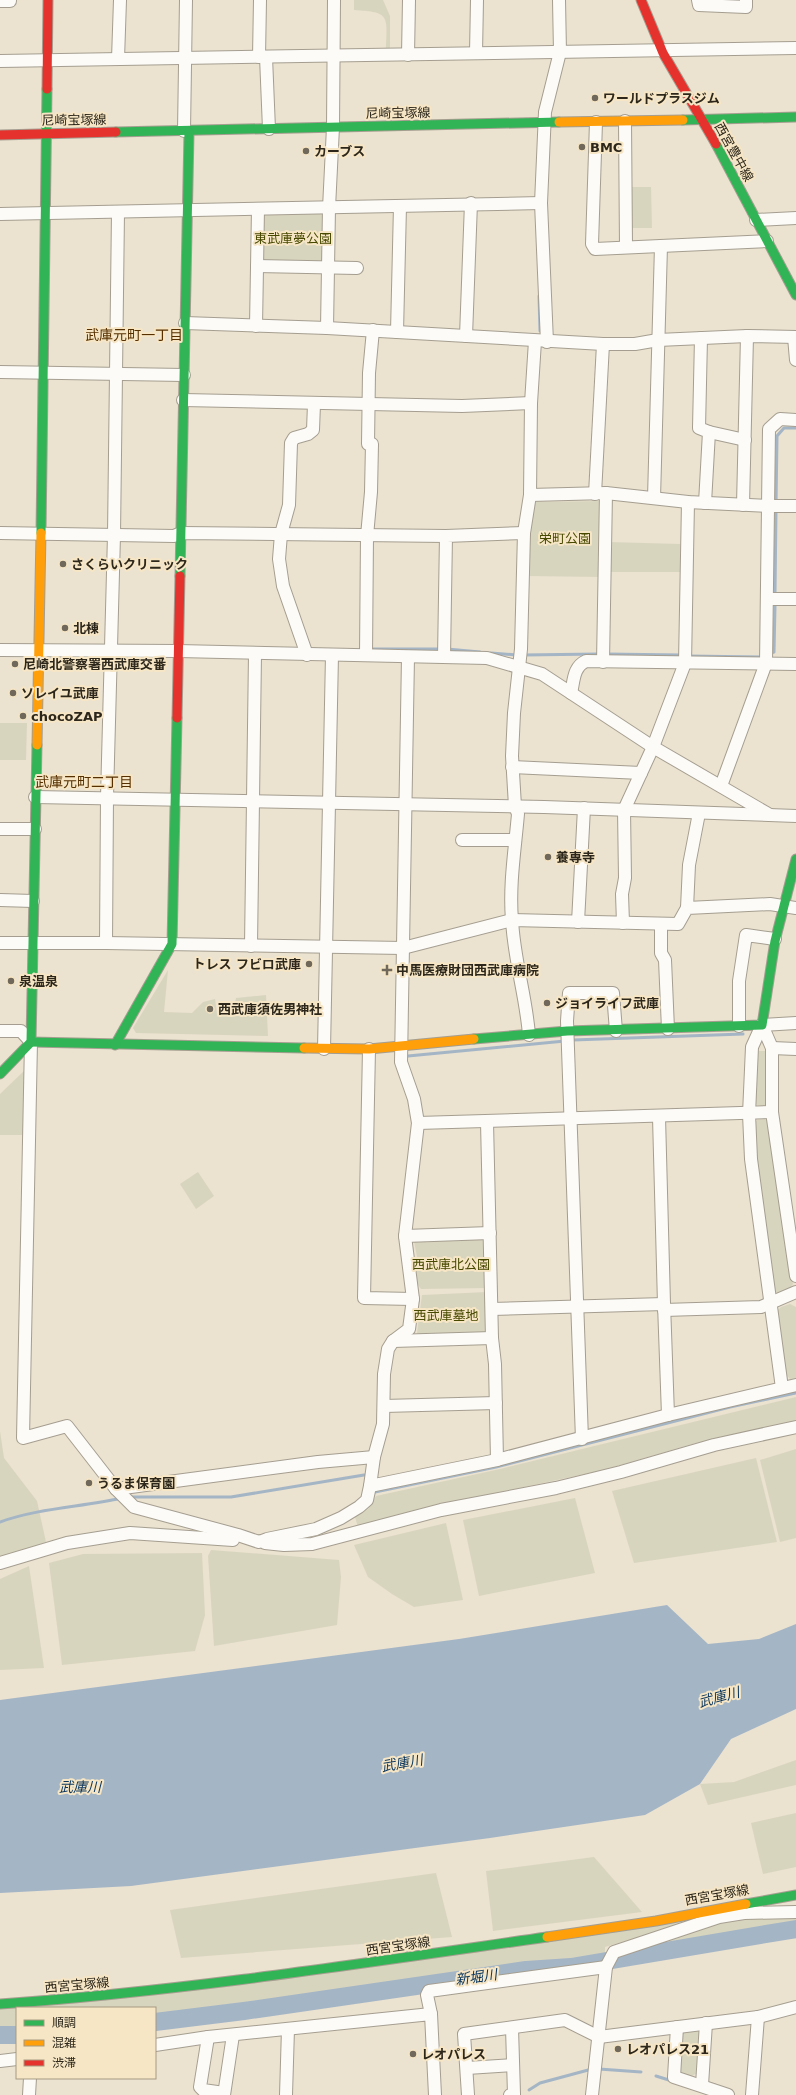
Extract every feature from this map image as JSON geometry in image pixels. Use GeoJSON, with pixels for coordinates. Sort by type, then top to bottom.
{"type":"FeatureCollection","features":[{"type":"Feature","properties":{"kind":"street"},"geometry":{"type":"LineString","coordinates":[[48,0],[44,373],[23,1438],[67,1426],[116,1489],[134,1507],[259,1542],[316,1529],[341,1518],[367,1500],[374,1457],[383,1424],[384,1374],[388,1349],[393,1341],[409,1329],[413,1299],[405,1236],[418,1123],[414,1099],[401,1062],[408,656]]}},
{"type":"Feature","properties":{"kind":"street"},"geometry":{"type":"LineString","coordinates":[[118,59],[120,0]]}},
{"type":"Feature","properties":{"kind":"street"},"geometry":{"type":"LineString","coordinates":[[115,1045],[172,944],[187,210],[185,58],[186,0]]}},
{"type":"Feature","properties":{"kind":"street"},"geometry":{"type":"LineString","coordinates":[[260,0],[269,129]]}},
{"type":"Feature","properties":{"kind":"street"},"geometry":{"type":"LineString","coordinates":[[327,328],[329,208],[333,127],[334,0]]}},
{"type":"Feature","properties":{"kind":"street"},"geometry":{"type":"LineString","coordinates":[[408,54],[409,0]]}},
{"type":"Feature","properties":{"kind":"street"},"geometry":{"type":"LineString","coordinates":[[476,53],[477,0]]}},
{"type":"Feature","properties":{"kind":"street"},"geometry":{"type":"LineString","coordinates":[[529,1035],[527,1008],[519,983],[512,920],[512,881],[518,814],[515,806],[512,767],[514,713],[521,649],[524,533],[530,495],[532,403],[541,341],[538,203],[544,123],[556,52],[559,0]]}},
{"type":"Feature","properties":{"kind":"street","name":"西宮豊中線"},"geometry":{"type":"LineString","coordinates":[[640,0],[648,22],[662,50],[796,295]]}},
{"type":"Feature","properties":{"kind":"street"},"geometry":{"type":"LineString","coordinates":[[698,0],[699,5],[746,7],[746,0]]}},
{"type":"Feature","properties":{"kind":"street"},"geometry":{"type":"LineString","coordinates":[[0,61],[333,57],[408,54],[796,48]]}},
{"type":"Feature","properties":{"kind":"street","name":"尼崎宝塚線"},"geometry":{"type":"LineString","coordinates":[[0,135],[796,117]]}},
{"type":"Feature","properties":{"kind":"street"},"geometry":{"type":"LineString","coordinates":[[625,121],[626,247]]}},
{"type":"Feature","properties":{"kind":"street"},"geometry":{"type":"LineString","coordinates":[[596,122],[592,244],[596,249],[767,241]]}},
{"type":"Feature","properties":{"kind":"street"},"geometry":{"type":"LineString","coordinates":[[0,214],[329,208],[471,203],[538,203]]}},
{"type":"Feature","properties":{"kind":"street"},"geometry":{"type":"LineString","coordinates":[[466,336],[471,203]]}},
{"type":"Feature","properties":{"kind":"street"},"geometry":{"type":"LineString","coordinates":[[397,332],[400,206]]}},
{"type":"Feature","properties":{"kind":"street"},"geometry":{"type":"LineString","coordinates":[[256,326],[258,209]]}},
{"type":"Feature","properties":{"kind":"street"},"geometry":{"type":"LineString","coordinates":[[106,942],[107,797],[114,535],[118,212]]}},
{"type":"Feature","properties":{"kind":"street"},"geometry":{"type":"LineString","coordinates":[[756,220],[796,218]]}},
{"type":"Feature","properties":{"kind":"street"},"geometry":{"type":"LineString","coordinates":[[654,498],[661,246]]}},
{"type":"Feature","properties":{"kind":"street"},"geometry":{"type":"LineString","coordinates":[[257,266],[357,268]]}},
{"type":"Feature","properties":{"kind":"street"},"geometry":{"type":"LineString","coordinates":[[185,323],[373,330],[603,344],[635,344],[658,340],[748,336],[795,337],[796,360]]}},
{"type":"Feature","properties":{"kind":"street"},"geometry":{"type":"LineString","coordinates":[[366,654],[367,536],[371,492],[372,444],[368,444],[369,373],[373,330]]}},
{"type":"Feature","properties":{"kind":"street"},"geometry":{"type":"LineString","coordinates":[[743,505],[748,336]]}},
{"type":"Feature","properties":{"kind":"street"},"geometry":{"type":"LineString","coordinates":[[701,338],[699,428],[709,432],[744,440]]}},
{"type":"Feature","properties":{"kind":"street"},"geometry":{"type":"LineString","coordinates":[[603,344],[600,493],[603,657]]}},
{"type":"Feature","properties":{"kind":"street"},"geometry":{"type":"LineString","coordinates":[[0,372],[184,376]]}},
{"type":"Feature","properties":{"kind":"street"},"geometry":{"type":"LineString","coordinates":[[183,400],[462,406],[532,403]]}},
{"type":"Feature","properties":{"kind":"street"},"geometry":{"type":"LineString","coordinates":[[307,655],[283,586],[279,559],[281,534],[289,505],[291,443],[294,438],[308,434],[314,430],[314,404]]}},
{"type":"Feature","properties":{"kind":"street"},"geometry":{"type":"LineString","coordinates":[[721,786],[766,663],[769,429],[780,419],[796,420]]}},
{"type":"Feature","properties":{"kind":"street"},"geometry":{"type":"LineString","coordinates":[[705,503],[709,432]]}},
{"type":"Feature","properties":{"kind":"street"},"geometry":{"type":"LineString","coordinates":[[530,495],[600,493],[688,502],[796,506]]}},
{"type":"Feature","properties":{"kind":"street"},"geometry":{"type":"LineString","coordinates":[[624,923],[622,894],[625,878],[624,810],[653,746],[685,658],[688,502]]}},
{"type":"Feature","properties":{"kind":"street"},"geometry":{"type":"LineString","coordinates":[[0,534],[174,536],[181,532],[446,536],[524,533]]}},
{"type":"Feature","properties":{"kind":"street"},"geometry":{"type":"LineString","coordinates":[[444,657],[446,536]]}},
{"type":"Feature","properties":{"kind":"street"},"geometry":{"type":"LineString","coordinates":[[766,598],[796,599]]}},
{"type":"Feature","properties":{"kind":"street"},"geometry":{"type":"LineString","coordinates":[[0,650],[178,651],[307,655],[366,654],[487,658],[519,666],[542,674],[653,746],[770,815]]}},
{"type":"Feature","properties":{"kind":"street"},"geometry":{"type":"LineString","coordinates":[[250,946],[255,654]]}},
{"type":"Feature","properties":{"kind":"street"},"geometry":{"type":"LineString","coordinates":[[324,1049],[332,655]]}},
{"type":"Feature","properties":{"kind":"street"},"geometry":{"type":"LineString","coordinates":[[571,693],[576,669],[579,664],[603,657],[685,658],[796,664]]}},
{"type":"Feature","properties":{"kind":"street"},"geometry":{"type":"LineString","coordinates":[[512,767],[641,773]]}},
{"type":"Feature","properties":{"kind":"street"},"geometry":{"type":"LineString","coordinates":[[36,797],[107,797],[515,806],[796,816]]}},
{"type":"Feature","properties":{"kind":"street"},"geometry":{"type":"LineString","coordinates":[[578,922],[584,808]]}},
{"type":"Feature","properties":{"kind":"street"},"geometry":{"type":"LineString","coordinates":[[0,943],[106,942],[402,948],[512,920],[678,924],[687,908],[689,865],[699,812]]}},
{"type":"Feature","properties":{"kind":"street"},"geometry":{"type":"LineString","coordinates":[[0,829],[35,829]]}},
{"type":"Feature","properties":{"kind":"street"},"geometry":{"type":"LineString","coordinates":[[462,840],[515,840]]}},
{"type":"Feature","properties":{"kind":"street"},"geometry":{"type":"LineString","coordinates":[[782,1388],[751,1159],[749,1114],[752,1047],[762,1025],[775,940],[796,859]]}},
{"type":"Feature","properties":{"kind":"street"},"geometry":{"type":"LineString","coordinates":[[0,900],[34,901]]}},
{"type":"Feature","properties":{"kind":"street"},"geometry":{"type":"LineString","coordinates":[[687,908],[770,904],[796,908]]}},
{"type":"Feature","properties":{"kind":"street"},"geometry":{"type":"LineString","coordinates":[[661,924],[661,953],[664,960],[668,1029]]}},
{"type":"Feature","properties":{"kind":"street"},"geometry":{"type":"LineString","coordinates":[[739,1026],[739,981],[746,935],[775,940]]}},
{"type":"Feature","properties":{"kind":"street"},"geometry":{"type":"LineString","coordinates":[[582,1439],[568,1031],[570,993],[613,993],[616,1031]]}},
{"type":"Feature","properties":{"kind":"street"},"geometry":{"type":"LineString","coordinates":[[0,1031],[21,1031],[30,1042],[369,1050],[568,1031],[616,1031],[796,1023]]}},
{"type":"Feature","properties":{"kind":"street"},"geometry":{"type":"LineString","coordinates":[[762,1025],[772,1048],[772,1112],[796,1276]]}},
{"type":"Feature","properties":{"kind":"street"},"geometry":{"type":"LineString","coordinates":[[0,1074],[30,1042]]}},
{"type":"Feature","properties":{"kind":"street"},"geometry":{"type":"LineString","coordinates":[[772,1048],[796,1049]]}},
{"type":"Feature","properties":{"kind":"street"},"geometry":{"type":"LineString","coordinates":[[369,1050],[364,1298],[413,1299]]}},
{"type":"Feature","properties":{"kind":"street"},"geometry":{"type":"LineString","coordinates":[[418,1123],[658,1117],[772,1112]]}},
{"type":"Feature","properties":{"kind":"street"},"geometry":{"type":"LineString","coordinates":[[658,1117],[668,1415]]}},
{"type":"Feature","properties":{"kind":"street"},"geometry":{"type":"LineString","coordinates":[[487,1122],[492,1338],[495,1364],[498,1460]]}},
{"type":"Feature","properties":{"kind":"street"},"geometry":{"type":"LineString","coordinates":[[405,1236],[490,1233]]}},
{"type":"Feature","properties":{"kind":"street"},"geometry":{"type":"LineString","coordinates":[[492,1309],[577,1307],[761,1307],[796,1292]]}},
{"type":"Feature","properties":{"kind":"street"},"geometry":{"type":"LineString","coordinates":[[393,1341],[492,1338]]}},
{"type":"Feature","properties":{"kind":"street"},"geometry":{"type":"LineString","coordinates":[[370,1486],[498,1460],[668,1415],[796,1384]]}},
{"type":"Feature","properties":{"kind":"street"},"geometry":{"type":"LineString","coordinates":[[384,1406],[496,1403]]}},
{"type":"Feature","properties":{"kind":"street"},"geometry":{"type":"LineString","coordinates":[[0,1563],[67,1543],[130,1533],[200,1536],[284,1545],[312,1544],[441,1510],[556,1488],[621,1472],[714,1445],[796,1428]]}},
{"type":"Feature","properties":{"kind":"street"},"geometry":{"type":"LineString","coordinates":[[116,1489],[318,1462],[374,1457]]}},
{"type":"Feature","properties":{"kind":"street","name":"西宮宝塚線"},"geometry":{"type":"LineString","coordinates":[[0,2004],[86,1998],[326,1969],[743,1908],[796,1894]]}},
{"type":"Feature","properties":{"kind":"street"},"geometry":{"type":"LineString","coordinates":[[592,2095],[609,1962],[614,1952],[743,1908],[796,1912]]}},
{"type":"Feature","properties":{"kind":"street"},"geometry":{"type":"LineString","coordinates":[[435,2095],[431,2014],[427,1995],[429,1991],[609,1962]]}},
{"type":"Feature","properties":{"kind":"street"},"geometry":{"type":"LineString","coordinates":[[468,2095],[464,2034],[565,2020],[599,2037],[758,2017],[796,2007]]}},
{"type":"Feature","properties":{"kind":"street"},"geometry":{"type":"LineString","coordinates":[[156,2045],[208,2037],[431,2014]]}},
{"type":"Feature","properties":{"kind":"street"},"geometry":{"type":"LineString","coordinates":[[752,2095],[758,2017]]}},
{"type":"Feature","properties":{"kind":"street"},"geometry":{"type":"LineString","coordinates":[[699,2088],[706,2023]]}},
{"type":"Feature","properties":{"kind":"street"},"geometry":{"type":"LineString","coordinates":[[677,2027],[674,2076],[699,2088],[728,2095]]}},
{"type":"Feature","properties":{"kind":"street"},"geometry":{"type":"LineString","coordinates":[[510,2095],[514,2094],[512,2028]]}},
{"type":"Feature","properties":{"kind":"street"},"geometry":{"type":"LineString","coordinates":[[286,2095],[288,2029]]}},
{"type":"Feature","properties":{"kind":"street"},"geometry":{"type":"LineString","coordinates":[[208,2037],[200,2086],[203,2090],[224,2094],[232,2035]]}},
{"type":"Feature","properties":{"kind":"street"},"geometry":{"type":"LineString","coordinates":[[0,2061],[16,2059]]}},
{"type":"Feature","properties":{"kind":"street"},"geometry":{"type":"LineString","coordinates":[[467,2068],[512,2065]]}},
{"type":"Feature","properties":{"kind":"street"},"geometry":{"type":"LineString","coordinates":[[29,2095],[30,2079]]}},
{"type":"Feature","properties":{"kind":"green space"},"geometry":{"type":"Polygon","coordinates":[[[354,0],[383,0],[390,16],[390,51],[386,51],[387,30],[384,18],[375,12],[354,10],[354,0]]]}},
{"type":"Feature","properties":{"kind":"green space"},"geometry":{"type":"Polygon","coordinates":[[[631,187],[651,187],[652,228],[632,228],[631,187]]]}},
{"type":"Feature","properties":{"kind":"green space","name":"東武庫夢公園"},"geometry":{"type":"Polygon","coordinates":[[[321,213],[324,217],[322,263],[265,262],[263,260],[261,218],[264,214],[321,213]]]}},
{"type":"Feature","properties":{"kind":"green space","name":"栄町公園"},"geometry":{"type":"Polygon","coordinates":[[[601,501],[600,577],[528,576],[529,535],[534,502],[601,501]]]}},
{"type":"Feature","properties":{"kind":"green space"},"geometry":{"type":"Polygon","coordinates":[[[609,542],[680,544],[680,572],[608,572],[609,542]]]}},
{"type":"Feature","properties":{"kind":"green space"},"geometry":{"type":"Polygon","coordinates":[[[0,723],[27,723],[26,760],[0,760],[0,723]]]}},
{"type":"Feature","properties":{"kind":"green space"},"geometry":{"type":"Polygon","coordinates":[[[168,970],[164,1012],[192,1013],[203,1002],[215,999],[217,1014],[232,1017],[236,998],[266,995],[268,1036],[136,1033],[133,1028],[168,970]]]}},
{"type":"Feature","properties":{"kind":"green space"},"geometry":{"type":"Polygon","coordinates":[[[759,1051],[765,1051],[767,1055],[767,1103],[764,1106],[757,1105],[754,1102],[756,1053],[759,1051]]]}},
{"type":"Feature","properties":{"kind":"green space"},"geometry":{"type":"Polygon","coordinates":[[[24,1071],[23,1135],[0,1135],[0,1094],[24,1071]]]}},
{"type":"Feature","properties":{"kind":"green space"},"geometry":{"type":"Polygon","coordinates":[[[765,1119],[769,1122],[773,1159],[793,1284],[789,1289],[778,1294],[773,1289],[758,1171],[754,1125],[757,1120],[765,1119]]]}},
{"type":"Feature","properties":{"kind":"green space"},"geometry":{"type":"Polygon","coordinates":[[[198,1172],[214,1196],[196,1209],[180,1184],[198,1172]]]}},
{"type":"Feature","properties":{"kind":"green space","name":"西武庫北公園"},"geometry":{"type":"Polygon","coordinates":[[[486,1237],[487,1288],[421,1289],[415,1281],[418,1262],[414,1241],[486,1237]]]}},
{"type":"Feature","properties":{"kind":"green space","name":"西武庫墓地"},"geometry":{"type":"Polygon","coordinates":[[[487,1292],[488,1330],[485,1334],[421,1336],[417,1333],[422,1295],[487,1292]]]}},
{"type":"Feature","properties":{"kind":"green space"},"geometry":{"type":"Polygon","coordinates":[[[790,1304],[796,1307],[796,1378],[790,1379],[785,1373],[776,1312],[781,1307],[790,1304]]]}},
{"type":"Feature","properties":{"kind":"green space"},"geometry":{"type":"Polygon","coordinates":[[[796,1397],[796,1422],[696,1443],[604,1470],[431,1507],[358,1527],[355,1517],[368,1509],[376,1496],[500,1469],[796,1397]]]}},
{"type":"Feature","properties":{"kind":"green space"},"geometry":{"type":"Polygon","coordinates":[[[0,1431],[4,1458],[37,1501],[46,1542],[0,1558],[0,1431]]]}},
{"type":"Feature","properties":{"kind":"green space"},"geometry":{"type":"Polygon","coordinates":[[[796,1449],[796,1538],[780,1542],[760,1460],[796,1449]]]}},
{"type":"Feature","properties":{"kind":"green space"},"geometry":{"type":"Polygon","coordinates":[[[756,1458],[777,1542],[634,1563],[612,1491],[756,1458]]]}},
{"type":"Feature","properties":{"kind":"green space"},"geometry":{"type":"Polygon","coordinates":[[[575,1498],[595,1573],[479,1596],[463,1520],[575,1498]]]}},
{"type":"Feature","properties":{"kind":"green space"},"geometry":{"type":"Polygon","coordinates":[[[446,1523],[463,1600],[414,1607],[368,1577],[354,1545],[446,1523]]]}},
{"type":"Feature","properties":{"kind":"green space"},"geometry":{"type":"Polygon","coordinates":[[[211,1550],[339,1560],[341,1577],[337,1625],[214,1646],[208,1556],[211,1550]]]}},
{"type":"Feature","properties":{"kind":"green space"},"geometry":{"type":"Polygon","coordinates":[[[202,1553],[205,1615],[195,1651],[62,1665],[49,1563],[83,1554],[202,1553]]]}},
{"type":"Feature","properties":{"kind":"green space"},"geometry":{"type":"Polygon","coordinates":[[[29,1566],[44,1668],[0,1670],[0,1579],[29,1566]]]}},
{"type":"Feature","properties":{"kind":"green space"},"geometry":{"type":"Polygon","coordinates":[[[796,1760],[796,1785],[708,1805],[700,1784],[734,1782],[796,1760]]]}},
{"type":"Feature","properties":{"kind":"green space"},"geometry":{"type":"Polygon","coordinates":[[[796,1813],[796,1867],[763,1874],[751,1823],[796,1813]]]}},
{"type":"Feature","properties":{"kind":"green space"},"geometry":{"type":"Polygon","coordinates":[[[594,1857],[642,1912],[493,1931],[486,1871],[594,1857]]]}},
{"type":"Feature","properties":{"kind":"green space"},"geometry":{"type":"Polygon","coordinates":[[[436,1873],[452,1937],[181,1958],[170,1910],[436,1873]]]}},
{"type":"Feature","properties":{"kind":"green space"},"geometry":{"type":"Polygon","coordinates":[[[796,1916],[796,1923],[739,1932],[617,1957],[720,1919],[796,1916]]]}},
{"type":"Feature","properties":{"kind":"green space"},"geometry":{"type":"Polygon","coordinates":[[[705,1918],[605,1947],[605,1955],[565,1962],[156,2016],[156,2007],[16,2007],[16,2030],[0,2031],[0,2007],[705,1918]]]}},
{"type":"Feature","properties":{"kind":"green space"},"geometry":{"type":"Polygon","coordinates":[[[695,2029],[701,2034],[698,2073],[691,2076],[682,2074],[678,2068],[680,2035],[685,2031],[695,2029]]]}},
{"type":"Feature","properties":{"kind":"water","name":"武庫川"},"geometry":{"type":"Polygon","coordinates":[[[667,1605],[708,1644],[759,1639],[796,1624],[796,1709],[731,1739],[700,1784],[645,1815],[490,1838],[131,1886],[0,1893],[0,1700],[459,1639],[667,1605]]]}},
{"type":"Feature","properties":{"kind":"waterway"},"geometry":{"type":"LineString","coordinates":[[539,296],[540,331]]}},
{"type":"Feature","properties":{"kind":"waterway"},"geometry":{"type":"LineString","coordinates":[[776,504],[777,436],[784,428],[796,428]]}},
{"type":"Feature","properties":{"kind":"waterway"},"geometry":{"type":"LineString","coordinates":[[775,592],[776,510]]}},
{"type":"Feature","properties":{"kind":"waterway"},"geometry":{"type":"LineString","coordinates":[[771,653],[774,652],[775,605]]}},
{"type":"Feature","properties":{"kind":"waterway"},"geometry":{"type":"LineString","coordinates":[[371,649],[442,649]]}},
{"type":"Feature","properties":{"kind":"waterway"},"geometry":{"type":"LineString","coordinates":[[447,649],[480,652]]}},
{"type":"Feature","properties":{"kind":"waterway"},"geometry":{"type":"LineString","coordinates":[[491,653],[517,655]]}},
{"type":"Feature","properties":{"kind":"waterway"},"geometry":{"type":"LineString","coordinates":[[523,655],[599,654]]}},
{"type":"Feature","properties":{"kind":"waterway"},"geometry":{"type":"LineString","coordinates":[[605,654],[681,655]]}},
{"type":"Feature","properties":{"kind":"waterway"},"geometry":{"type":"LineString","coordinates":[[687,656],[761,657]]}},
{"type":"Feature","properties":{"kind":"waterway"},"geometry":{"type":"LineString","coordinates":[[573,1040],[743,1034]]}},
{"type":"Feature","properties":{"kind":"waterway"},"geometry":{"type":"LineString","coordinates":[[408,1056],[565,1041]]}},
{"type":"Feature","properties":{"kind":"waterway"},"geometry":{"type":"LineString","coordinates":[[375,1492],[496,1467],[730,1407],[796,1393]]}},
{"type":"Feature","properties":{"kind":"waterway"},"geometry":{"type":"LineString","coordinates":[[129,1497],[231,1497],[364,1475]]}},
{"type":"Feature","properties":{"kind":"waterway"},"geometry":{"type":"LineString","coordinates":[[0,1522],[15,1517],[45,1511],[122,1498]]}},
{"type":"Feature","properties":{"kind":"waterway","name":"新堀川"},"geometry":{"type":"LineString","coordinates":[[156,2022],[244,2011],[526,1970],[571,1967],[796,1929]]}},
{"type":"Feature","properties":{"kind":"waterway","name":"新堀川"},"geometry":{"type":"LineString","coordinates":[[0,2035],[16,2035]]}},
{"type":"Feature","properties":{"kind":"waterway"},"geometry":{"type":"LineString","coordinates":[[529,2090],[540,2083],[592,2069]]}},
{"type":"Feature","properties":{"kind":"waterway"},"geometry":{"type":"LineString","coordinates":[[599,2069],[641,2072]]}},
{"type":"Feature","properties":{"kind":"waterway"},"geometry":{"type":"LineString","coordinates":[[656,2076],[672,2081]]}},
{"type":"Feature","properties":{"kind":"traffic: fast"},"geometry":{"type":"LineString","coordinates":[[41,533],[47,89]]}},
{"type":"Feature","properties":{"kind":"traffic: fast"},"geometry":{"type":"LineString","coordinates":[[683,120],[796,117]]}},
{"type":"Feature","properties":{"kind":"traffic: fast"},"geometry":{"type":"LineString","coordinates":[[116,132],[559,122]]}},
{"type":"Feature","properties":{"kind":"traffic: fast"},"geometry":{"type":"LineString","coordinates":[[180,576],[189,132]]}},
{"type":"Feature","properties":{"kind":"traffic: fast"},"geometry":{"type":"LineString","coordinates":[[716,144],[796,295]]}},
{"type":"Feature","properties":{"kind":"traffic: fast"},"geometry":{"type":"LineString","coordinates":[[115,1045],[172,944],[177,718]]}},
{"type":"Feature","properties":{"kind":"traffic: fast"},"geometry":{"type":"LineString","coordinates":[[0,1074],[31,1042],[37,745]]}},
{"type":"Feature","properties":{"kind":"traffic: fast"},"geometry":{"type":"LineString","coordinates":[[474,1039],[567,1031],[762,1025],[775,941],[796,859]]}},
{"type":"Feature","properties":{"kind":"traffic: fast"},"geometry":{"type":"LineString","coordinates":[[31,1042],[304,1048]]}},
{"type":"Feature","properties":{"kind":"traffic: fast"},"geometry":{"type":"LineString","coordinates":[[746,1904],[796,1895]]}},
{"type":"Feature","properties":{"kind":"traffic: fast"},"geometry":{"type":"LineString","coordinates":[[0,2004],[137,1992],[206,1984],[547,1937]]}},
{"type":"Feature","properties":{"kind":"traffic: slow"},"geometry":{"type":"LineString","coordinates":[[559,122],[683,120]]}},
{"type":"Feature","properties":{"kind":"traffic: slow"},"geometry":{"type":"LineString","coordinates":[[37,745],[41,533]]}},
{"type":"Feature","properties":{"kind":"traffic: slow"},"geometry":{"type":"LineString","coordinates":[[304,1048],[369,1049],[474,1039]]}},
{"type":"Feature","properties":{"kind":"traffic: slow"},"geometry":{"type":"LineString","coordinates":[[547,1937],[656,1921],[746,1904]]}},
{"type":"Feature","properties":{"kind":"traffic: jam"},"geometry":{"type":"LineString","coordinates":[[47,89],[48,0]]}},
{"type":"Feature","properties":{"kind":"traffic: jam"},"geometry":{"type":"LineString","coordinates":[[641,0],[663,53],[716,144]]}},
{"type":"Feature","properties":{"kind":"traffic: jam"},"geometry":{"type":"LineString","coordinates":[[0,135],[116,132]]}},
{"type":"Feature","properties":{"kind":"traffic: jam"},"geometry":{"type":"LineString","coordinates":[[177,718],[180,576]]}},
{"type":"Feature","properties":{"kind":"place","name":"ワールドプラスジム"},"geometry":{"type":"Point","coordinates":[595,98]}},
{"type":"Feature","properties":{"kind":"place","name":"BMC"},"geometry":{"type":"Point","coordinates":[582,147]}},
{"type":"Feature","properties":{"kind":"place","name":"カーブス"},"geometry":{"type":"Point","coordinates":[306,151]}},
{"type":"Feature","properties":{"kind":"place","name":"さくらいクリニック"},"geometry":{"type":"Point","coordinates":[63,564]}},
{"type":"Feature","properties":{"kind":"place","name":"北棟"},"geometry":{"type":"Point","coordinates":[65,628]}},
{"type":"Feature","properties":{"kind":"place","name":"尼崎北警察署西武庫交番"},"geometry":{"type":"Point","coordinates":[15,664]}},
{"type":"Feature","properties":{"kind":"place","name":"ソレイユ武庫"},"geometry":{"type":"Point","coordinates":[13,693]}},
{"type":"Feature","properties":{"kind":"place","name":"chocoZAP"},"geometry":{"type":"Point","coordinates":[23,716]}},
{"type":"Feature","properties":{"kind":"place","name":"養専寺"},"geometry":{"type":"Point","coordinates":[548,857]}},
{"type":"Feature","properties":{"kind":"place","name":"トレス フビロ武庫"},"geometry":{"type":"Point","coordinates":[309,964]}},
{"type":"Feature","properties":{"kind":"place","name":"中馬医療財団西武庫病院"},"geometry":{"type":"Point","coordinates":[387,970]}},
{"type":"Feature","properties":{"kind":"place","name":"泉温泉"},"geometry":{"type":"Point","coordinates":[11,981]}},
{"type":"Feature","properties":{"kind":"place","name":"ジョイライフ武庫"},"geometry":{"type":"Point","coordinates":[547,1003]}},
{"type":"Feature","properties":{"kind":"place","name":"西武庫須佐男神社"},"geometry":{"type":"Point","coordinates":[210,1009]}},
{"type":"Feature","properties":{"kind":"place","name":"うるま保育園"},"geometry":{"type":"Point","coordinates":[89,1483]}},
{"type":"Feature","properties":{"kind":"place","name":"レオパレス21"},"geometry":{"type":"Point","coordinates":[618,2049]}},
{"type":"Feature","properties":{"kind":"place","name":"レオパレス"},"geometry":{"type":"Point","coordinates":[413,2054]}},
{"type":"Feature","properties":{"kind":"district","name":"武庫元町一丁目"},"geometry":{"type":"Point","coordinates":[134,335]}},
{"type":"Feature","properties":{"kind":"district","name":"武庫元町二丁目"},"geometry":{"type":"Point","coordinates":[84,782]}}]}
